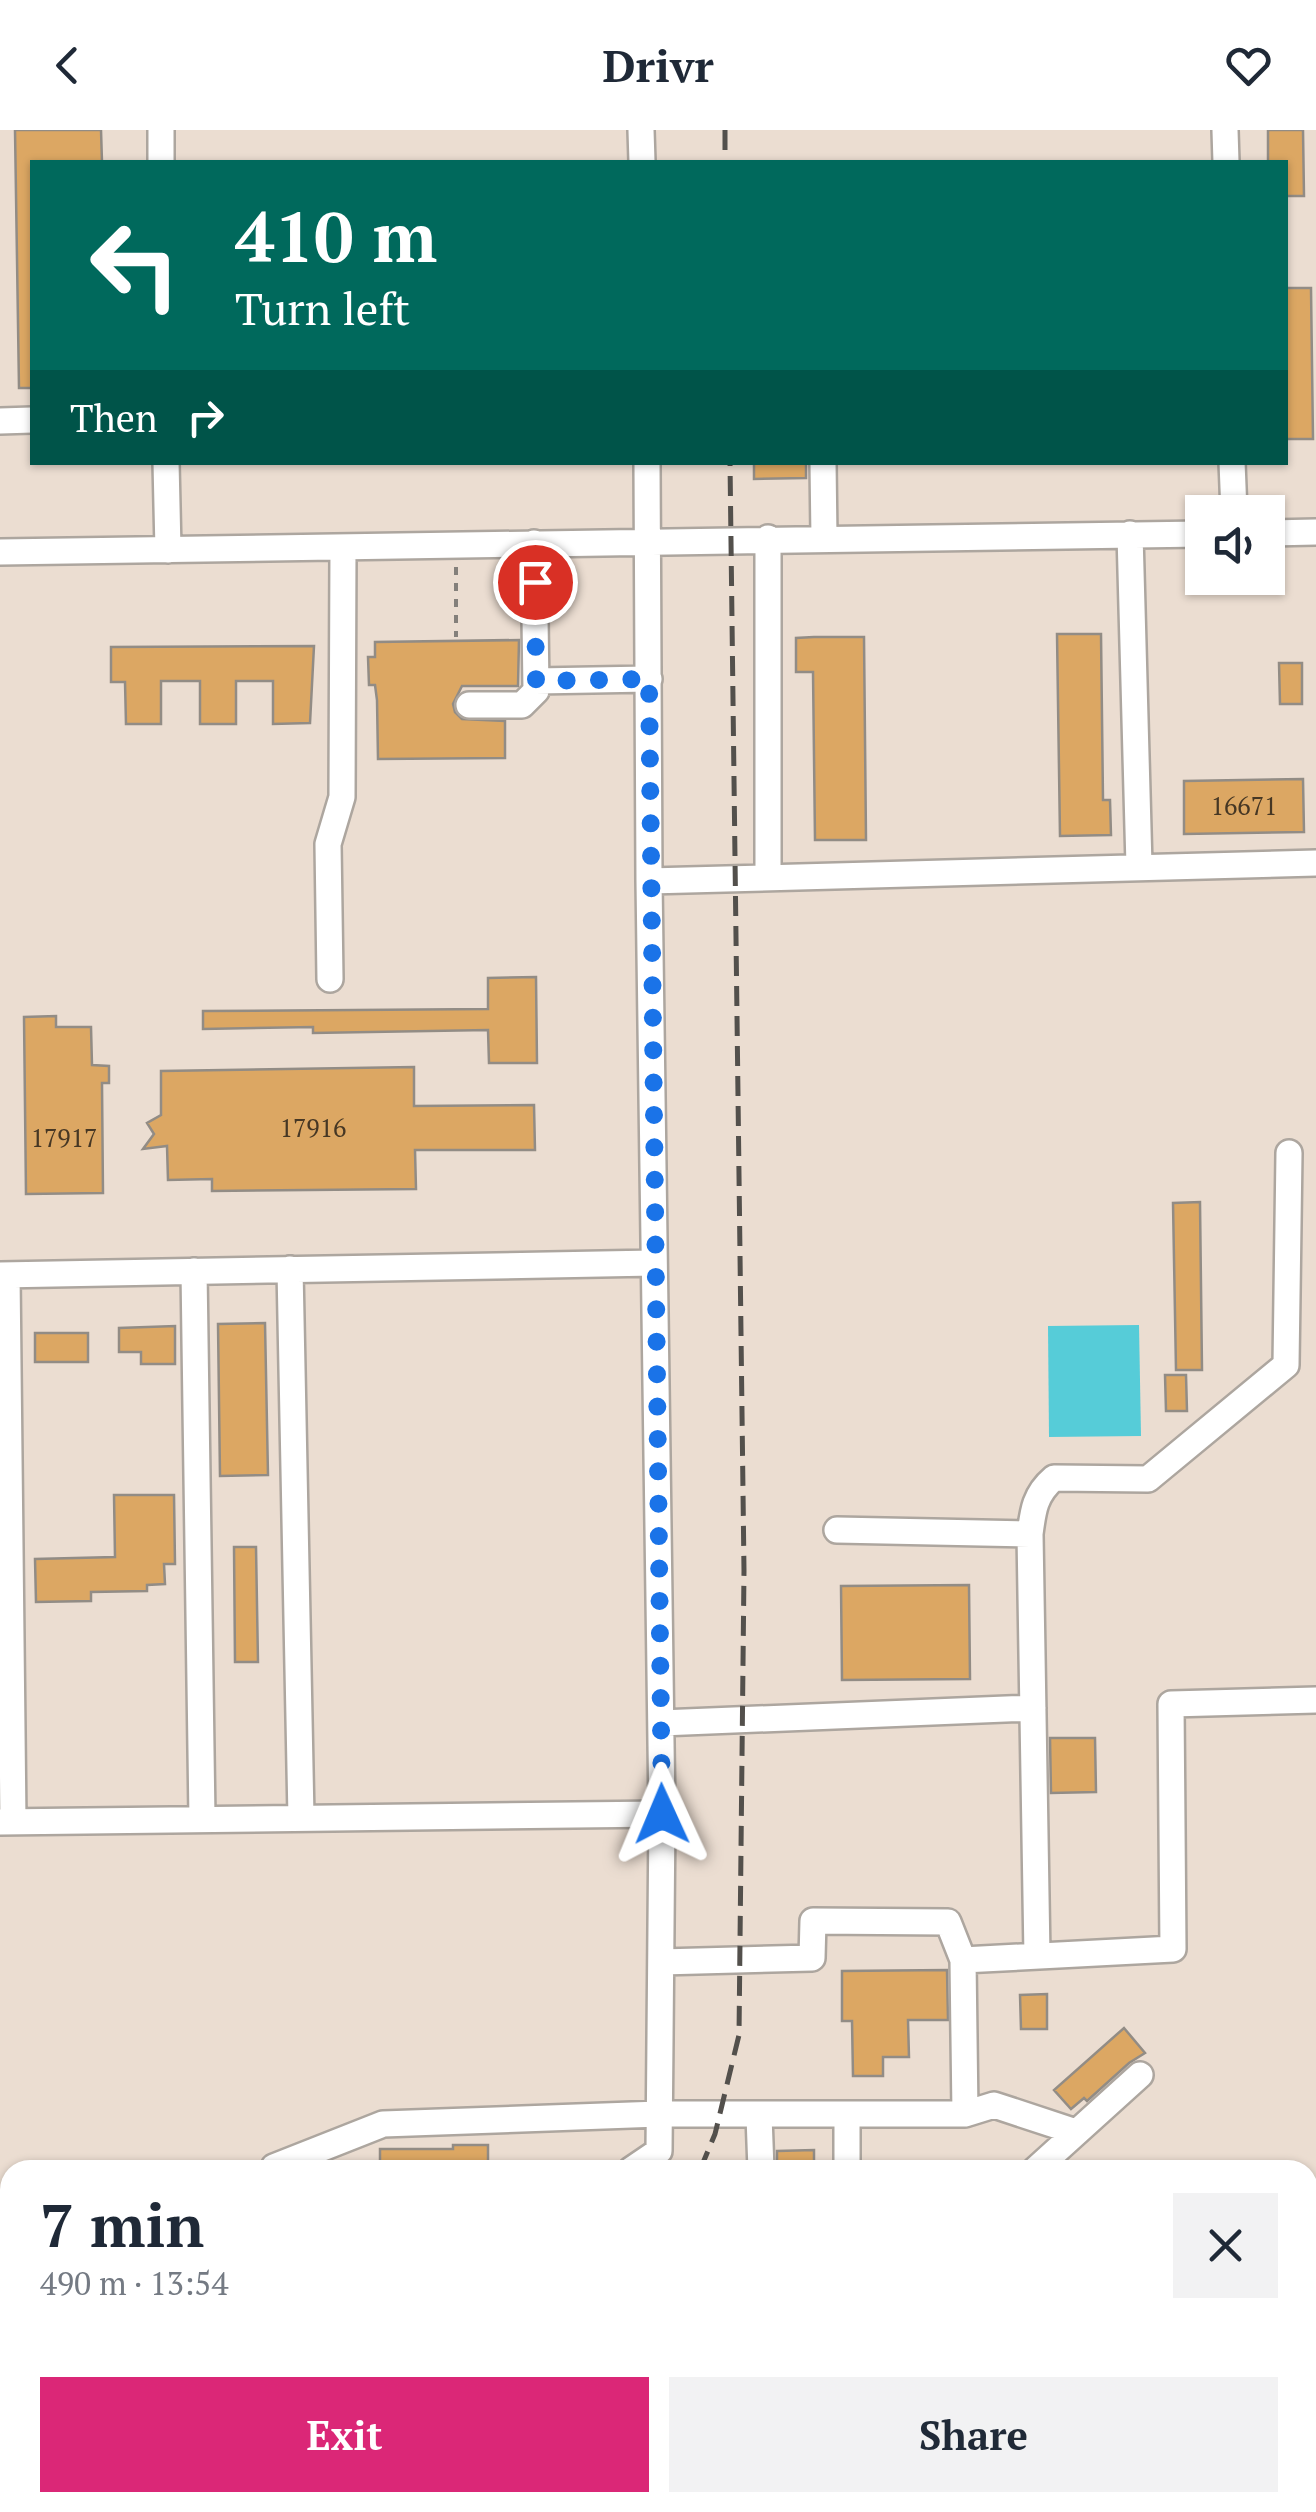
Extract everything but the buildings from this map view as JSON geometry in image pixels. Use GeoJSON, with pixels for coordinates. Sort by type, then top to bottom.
{"type":"FeatureCollection","features":[{"type":"Feature","properties":{"kind":"lane"},"geometry":{"type":"LineString","coordinates":[[161,130],[161,160]]}},
{"type":"Feature","properties":{"kind":"lane"},"geometry":{"type":"LineString","coordinates":[[641,130],[642,160]]}},
{"type":"Feature","properties":{"kind":"lane"},"geometry":{"type":"LineString","coordinates":[[1225,130],[1226,160]]}},
{"type":"Feature","properties":{"kind":"lane"},"geometry":{"type":"LineString","coordinates":[[0,420],[30,420]]}},
{"type":"Feature","properties":{"kind":"lane"},"geometry":{"type":"LineString","coordinates":[[166,465],[168,550]]}},
{"type":"Feature","properties":{"kind":"lane"},"geometry":{"type":"LineString","coordinates":[[647,465],[662,1814],[659,2152],[647,2160]]}},
{"type":"Feature","properties":{"kind":"lane"},"geometry":{"type":"LineString","coordinates":[[823,465],[824,538]]}},
{"type":"Feature","properties":{"kind":"lane"},"geometry":{"type":"LineString","coordinates":[[1232,465],[1233,495]]}},
{"type":"Feature","properties":{"kind":"lane"},"geometry":{"type":"LineString","coordinates":[[1285,533],[1316,532]]}},
{"type":"Feature","properties":{"kind":"lane"},"geometry":{"type":"LineString","coordinates":[[1130,534],[1139,866]]}},
{"type":"Feature","properties":{"kind":"lane"},"geometry":{"type":"LineString","coordinates":[[0,552],[1185,534]]}},
{"type":"Feature","properties":{"kind":"lane"},"geometry":{"type":"LineString","coordinates":[[768,538],[768,877]]}},
{"type":"Feature","properties":{"kind":"lane"},"geometry":{"type":"LineString","coordinates":[[469,705],[522,705],[536,691],[534,544]]}},
{"type":"Feature","properties":{"kind":"lane"},"geometry":{"type":"LineString","coordinates":[[330,979],[328,844],[342,797],[343,548]]}},
{"type":"Feature","properties":{"kind":"lane"},"geometry":{"type":"LineString","coordinates":[[536,681],[649,679]]}},
{"type":"Feature","properties":{"kind":"lane"},"geometry":{"type":"LineString","coordinates":[[649,881],[1316,863]]}},
{"type":"Feature","properties":{"kind":"lane"},"geometry":{"type":"LineString","coordinates":[[1037,1956],[1030,1534],[1034,1505],[1041,1488],[1054,1478],[1148,1479],[1286,1365],[1290,1153]]}},
{"type":"Feature","properties":{"kind":"lane"},"geometry":{"type":"LineString","coordinates":[[654,1262],[4,1275],[7,1822],[662,1814]]}},
{"type":"Feature","properties":{"kind":"lane"},"geometry":{"type":"LineString","coordinates":[[290,1269],[301,1818]]}},
{"type":"Feature","properties":{"kind":"lane"},"geometry":{"type":"LineString","coordinates":[[194,1271],[202,1819]]}},
{"type":"Feature","properties":{"kind":"lane"},"geometry":{"type":"LineString","coordinates":[[837,1530],[1030,1534]]}},
{"type":"Feature","properties":{"kind":"lane"},"geometry":{"type":"LineString","coordinates":[[963,1960],[1173,1949],[1171,1704],[1316,1700]]}},
{"type":"Feature","properties":{"kind":"lane"},"geometry":{"type":"LineString","coordinates":[[661,1723],[1032,1708]]}},
{"type":"Feature","properties":{"kind":"lane"},"geometry":{"type":"LineString","coordinates":[[661,1962],[812,1958],[814,1920],[948,1922],[963,1960],[965,2114]]}},
{"type":"Feature","properties":{"kind":"lane"},"geometry":{"type":"LineString","coordinates":[[1046,2160],[1140,2075]]}},
{"type":"Feature","properties":{"kind":"lane"},"geometry":{"type":"LineString","coordinates":[[290,2160],[383,2124],[659,2114],[965,2114],[994,2105],[1076,2132]]}},
{"type":"Feature","properties":{"kind":"lane"},"geometry":{"type":"LineString","coordinates":[[846,2115],[847,2160]]}},
{"type":"Feature","properties":{"kind":"lane"},"geometry":{"type":"LineString","coordinates":[[760,2116],[761,2160]]}},
{"type":"Feature","properties":{"kind":"path"},"geometry":{"type":"LineString","coordinates":[[456,559],[456,638]]}},
{"type":"Feature","properties":{"kind":"shaded area"},"geometry":{"type":"Polygon","coordinates":[[[0,130],[1316,130],[1316,2160],[0,2160],[0,130]]]}},
{"type":"Feature","properties":{"kind":"water"},"geometry":{"type":"Polygon","coordinates":[[[1139,1325],[1141,1436],[1049,1437],[1048,1326],[1139,1325]]]}},
{"type":"Feature","properties":{"kind":"railway"},"geometry":{"type":"LineString","coordinates":[[725,130],[725,160]]}},
{"type":"Feature","properties":{"kind":"railway"},"geometry":{"type":"LineString","coordinates":[[704,2160],[715,2134],[739,2035],[744,1571],[730,465]]}},
{"type":"Feature","properties":{"kind":"route"},"geometry":{"type":"LineString","coordinates":[[535,582],[536,681],[649,679],[662,1814]]}}]}
